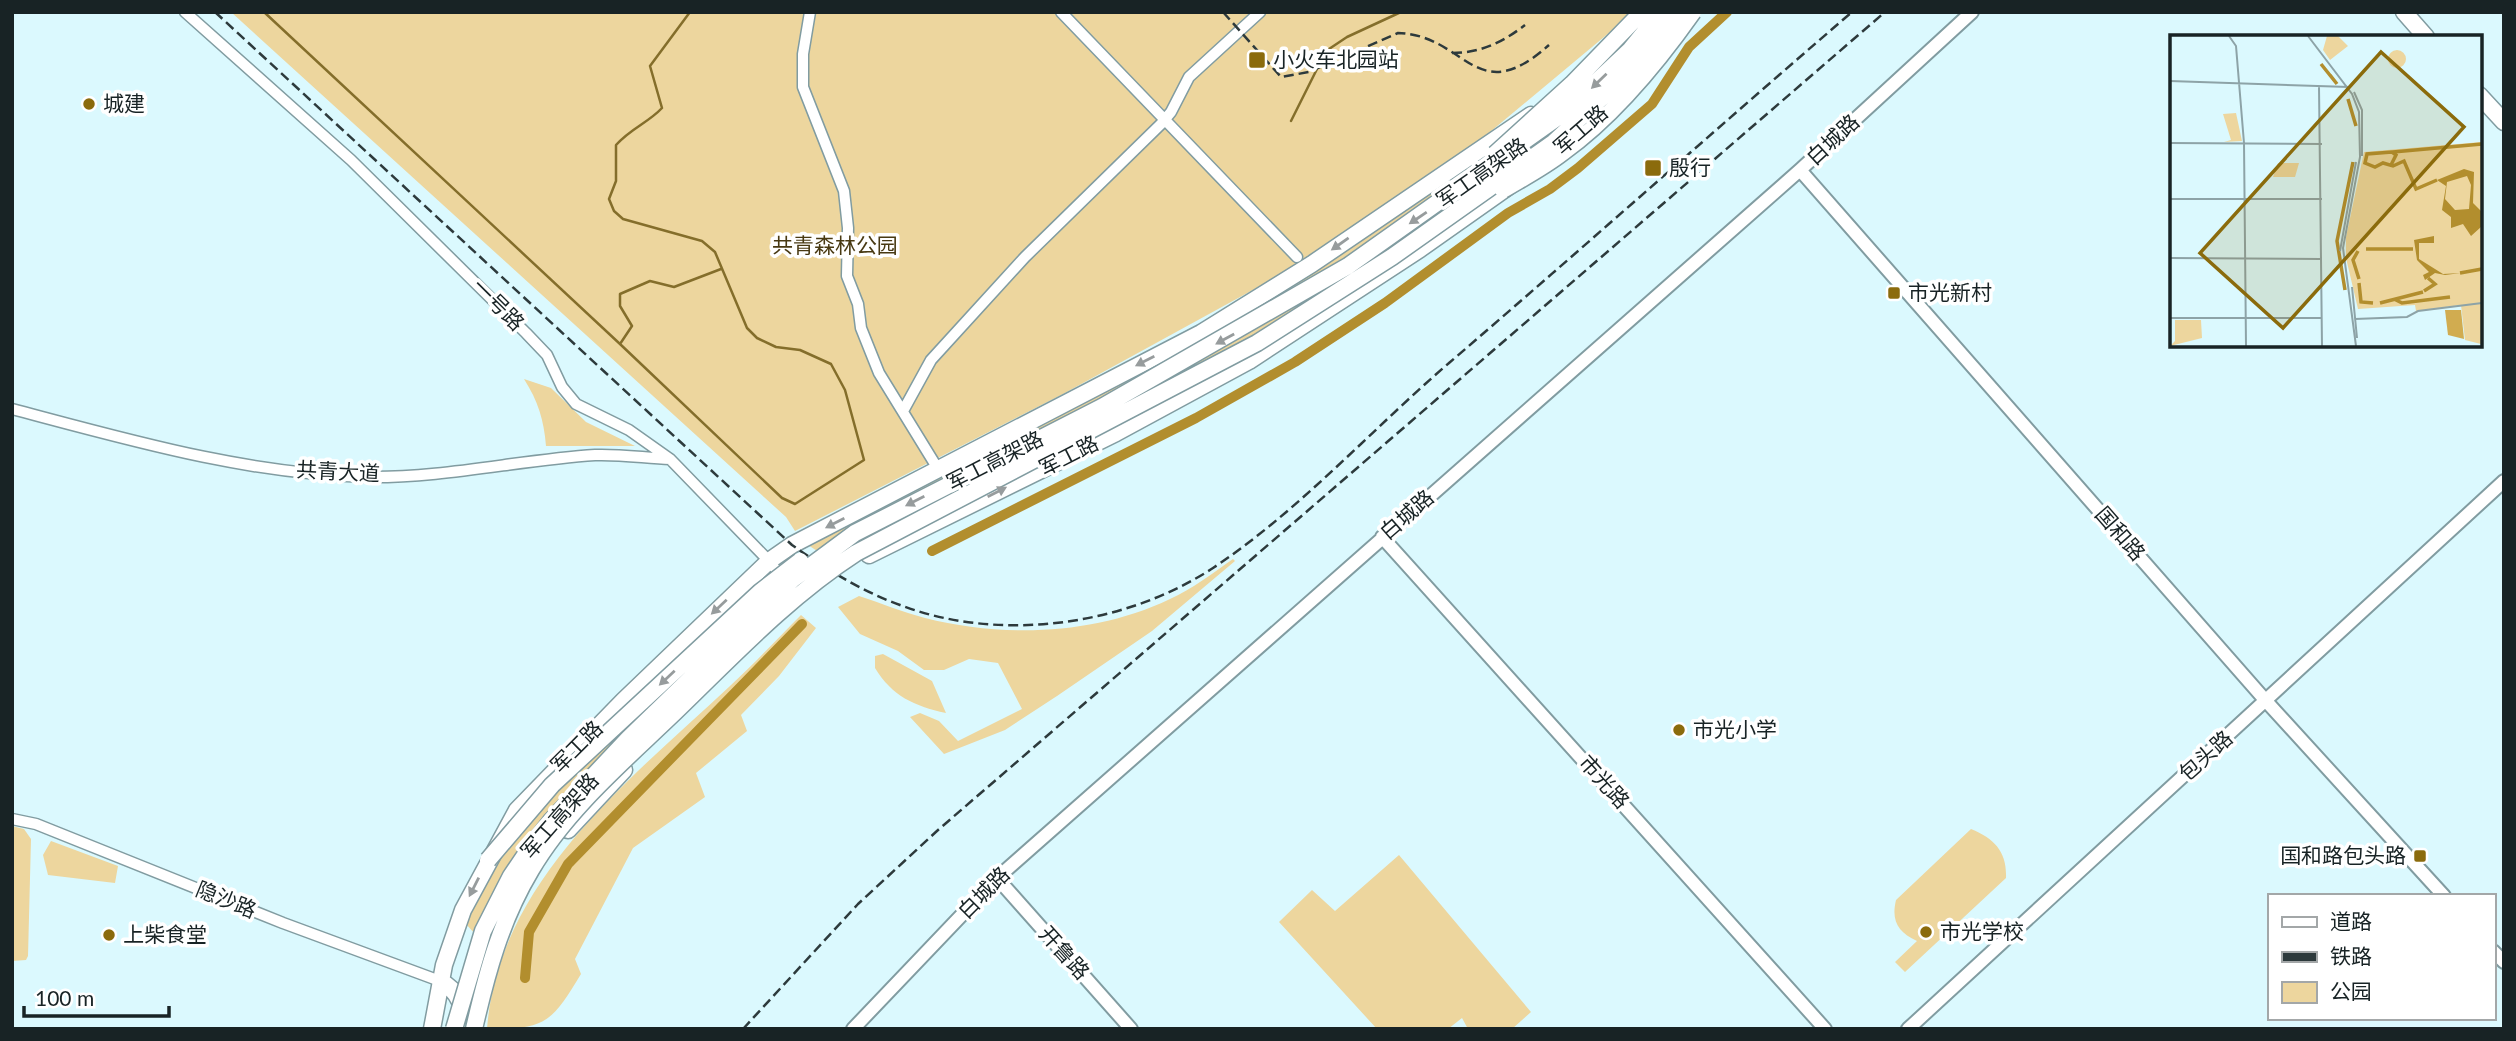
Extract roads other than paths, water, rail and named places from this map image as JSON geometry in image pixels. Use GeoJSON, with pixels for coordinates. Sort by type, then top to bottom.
{"type":"FeatureCollection","features":[{"type":"Feature","properties":{"kind":"main road"},"geometry":{"type":"LineString","coordinates":[[1450,196],[1572,85],[1642,12]]}},
{"type":"Feature","properties":{"kind":"main road","name":"军工路"},"geometry":{"type":"LineString","coordinates":[[432,1029],[440,981],[457,925],[488,860],[517,810],[556,767],[769,561],[792,545],[1201,333],[1312,264],[1568,89],[1648,12]]}},
{"type":"Feature","properties":{"kind":"main road","name":"军工高架路"},"geometry":{"type":"LineString","coordinates":[[454,1029],[483,931],[510,876],[551,821],[628,739],[764,606],[819,559],[855,533],[1102,407],[1245,328],[1348,266],[1450,196],[1570,108],[1630,51],[1661,12]]}},
{"type":"Feature","properties":{"kind":"main road","name":"军工高架路"},"geometry":{"type":"LineString","coordinates":[[469,1029],[499,932],[532,868],[561,829],[612,773],[800,594],[856,553],[1257,343],[1428,232],[1553,143],[1597,106],[1635,67],[1679,12]]}},
{"type":"Feature","properties":{"kind":"main road"},"geometry":{"type":"LineString","coordinates":[[1428,232],[1481,205],[1564,153],[1611,110],[1666,51],[1692,12]]}},
{"type":"Feature","properties":{"kind":"main road","name":"军工路"},"geometry":{"type":"LineString","coordinates":[[469,1029],[480,968],[490,943],[511,903],[565,832],[732,660],[800,599],[875,551],[1116,433],[1249,361],[1340,303],[1549,158],[1631,84],[1692,12]]}},
{"type":"Feature","properties":{"kind":"main road"},"geometry":{"type":"LineString","coordinates":[[2404,12],[2424,35]]}},
{"type":"Feature","properties":{"kind":"main road"},"geometry":{"type":"LineString","coordinates":[[2481,97],[2504,122]]}},
{"type":"Feature","properties":{"kind":"main road"},"geometry":{"type":"LineString","coordinates":[[488,860],[552,785],[760,592],[814,552],[855,533]]}},
{"type":"Feature","properties":{"kind":"main road"},"geometry":{"type":"LineString","coordinates":[[457,925],[464,938],[472,943],[490,943]]}},
{"type":"Feature","properties":{"kind":"main road"},"geometry":{"type":"LineString","coordinates":[[440,981],[449,986],[460,1000],[469,1029]]}},
{"type":"Feature","properties":{"kind":"street","name":"一号路"},"geometry":{"type":"LineString","coordinates":[[185,12],[351,160],[526,332],[547,355],[562,387],[576,404],[629,429],[670,459],[769,561],[800,599]]}},
{"type":"Feature","properties":{"kind":"street"},"geometry":{"type":"LineString","coordinates":[[810,12],[803,54],[803,87],[844,191],[848,228],[847,276],[858,304],[861,328],[879,373],[938,469]]}},
{"type":"Feature","properties":{"kind":"street"},"geometry":{"type":"LineString","coordinates":[[1061,12],[1297,257]]}},
{"type":"Feature","properties":{"kind":"street"},"geometry":{"type":"LineString","coordinates":[[903,411],[931,360],[1025,257],[1166,119],[1189,77],[1260,12]]}},
{"type":"Feature","properties":{"kind":"street","name":"白城路"},"geometry":{"type":"LineString","coordinates":[[853,1029],[997,878],[1800,170],[1972,12]]}},
{"type":"Feature","properties":{"kind":"street","name":"国和路"},"geometry":{"type":"LineString","coordinates":[[1800,170],[2266,701],[2442,894]]}},
{"type":"Feature","properties":{"kind":"street","name":"共青大道"},"geometry":{"type":"LineString","coordinates":[[12,409],[143,444],[249,466],[368,477],[597,455],[670,459]]}},
{"type":"Feature","properties":{"kind":"street","name":"包头路"},"geometry":{"type":"LineString","coordinates":[[1908,1029],[2504,481]]}},
{"type":"Feature","properties":{"kind":"street","name":"市光路"},"geometry":{"type":"LineString","coordinates":[[1382,537],[1825,1029]]}},
{"type":"Feature","properties":{"kind":"street","name":"隐沙路"},"geometry":{"type":"LineString","coordinates":[[12,819],[36,824],[283,923],[440,981]]}},
{"type":"Feature","properties":{"kind":"street","name":"开鲁路"},"geometry":{"type":"LineString","coordinates":[[997,878],[1131,1029]]}},
{"type":"Feature","properties":{"kind":"waterway"},"geometry":{"type":"LineString","coordinates":[[264,12],[620,344]]}},
{"type":"Feature","properties":{"kind":"waterway"},"geometry":{"type":"LineString","coordinates":[[690,12],[650,66],[662,108],[616,145],[616,181],[609,199],[614,211],[623,219],[702,241],[715,252],[747,328],[757,338],[776,347],[800,350],[831,364],[845,390],[864,460],[795,504],[782,498],[620,344],[632,326],[620,306],[620,294],[650,281],[674,287],[721,269]]}},
{"type":"Feature","properties":{"kind":"waterway"},"geometry":{"type":"LineString","coordinates":[[1291,121],[1326,51],[1347,37],[1401,12]]}},
{"type":"Feature","properties":{"kind":"waterway"},"geometry":{"type":"LineString","coordinates":[[932,551],[1196,418],[1295,362],[1385,303],[1508,213],[1550,189],[1578,168],[1652,104],[1689,47],[1727,12]]}},
{"type":"Feature","properties":{"kind":"waterway"},"geometry":{"type":"LineString","coordinates":[[525,978],[529,932],[568,864],[802,624]]}},
{"type":"Feature","properties":{"kind":"railway"},"geometry":{"type":"LineString","coordinates":[[215,12],[792,545],[844,579],[900,605],[939,617],[1020,625],[1061,622],[1141,604],[1178,588],[1245,545],[1305,496],[1449,363],[1852,12]]}},
{"type":"Feature","properties":{"kind":"railway"},"geometry":{"type":"LineString","coordinates":[[1223,12],[1281,77],[1309,72],[1398,33],[1421,37],[1440,45],[1487,71],[1504,71],[1524,64],[1549,45]]}},
{"type":"Feature","properties":{"kind":"railway"},"geometry":{"type":"LineString","coordinates":[[743,1029],[858,904],[938,830],[1885,12]]}},
{"type":"Feature","properties":{"kind":"railway"},"geometry":{"type":"LineString","coordinates":[[1452,53],[1473,51],[1491,45],[1525,25]]}},
{"type":"Feature","properties":{"kind":"place","name":"小火车北园站"},"geometry":{"type":"Point","coordinates":[1257,60]}},
{"type":"Feature","properties":{"kind":"place","name":"城建"},"geometry":{"type":"Point","coordinates":[89,104]}},
{"type":"Feature","properties":{"kind":"place","name":"殷行"},"geometry":{"type":"Point","coordinates":[1653,168]}},
{"type":"Feature","properties":{"kind":"place","name":"市光新村"},"geometry":{"type":"Point","coordinates":[1894,293]}},
{"type":"Feature","properties":{"kind":"place","name":"市光小学"},"geometry":{"type":"Point","coordinates":[1679,730]}},
{"type":"Feature","properties":{"kind":"place","name":"国和路包头路"},"geometry":{"type":"Point","coordinates":[2420,856]}},
{"type":"Feature","properties":{"kind":"place","name":"市光学校"},"geometry":{"type":"Point","coordinates":[1926,932]}},
{"type":"Feature","properties":{"kind":"place","name":"上柴食堂"},"geometry":{"type":"Point","coordinates":[109,935]}},
{"type":"Feature","properties":{"kind":"park label","name":"共青森林公园"},"geometry":{"type":"Point","coordinates":[835,246]}}]}
